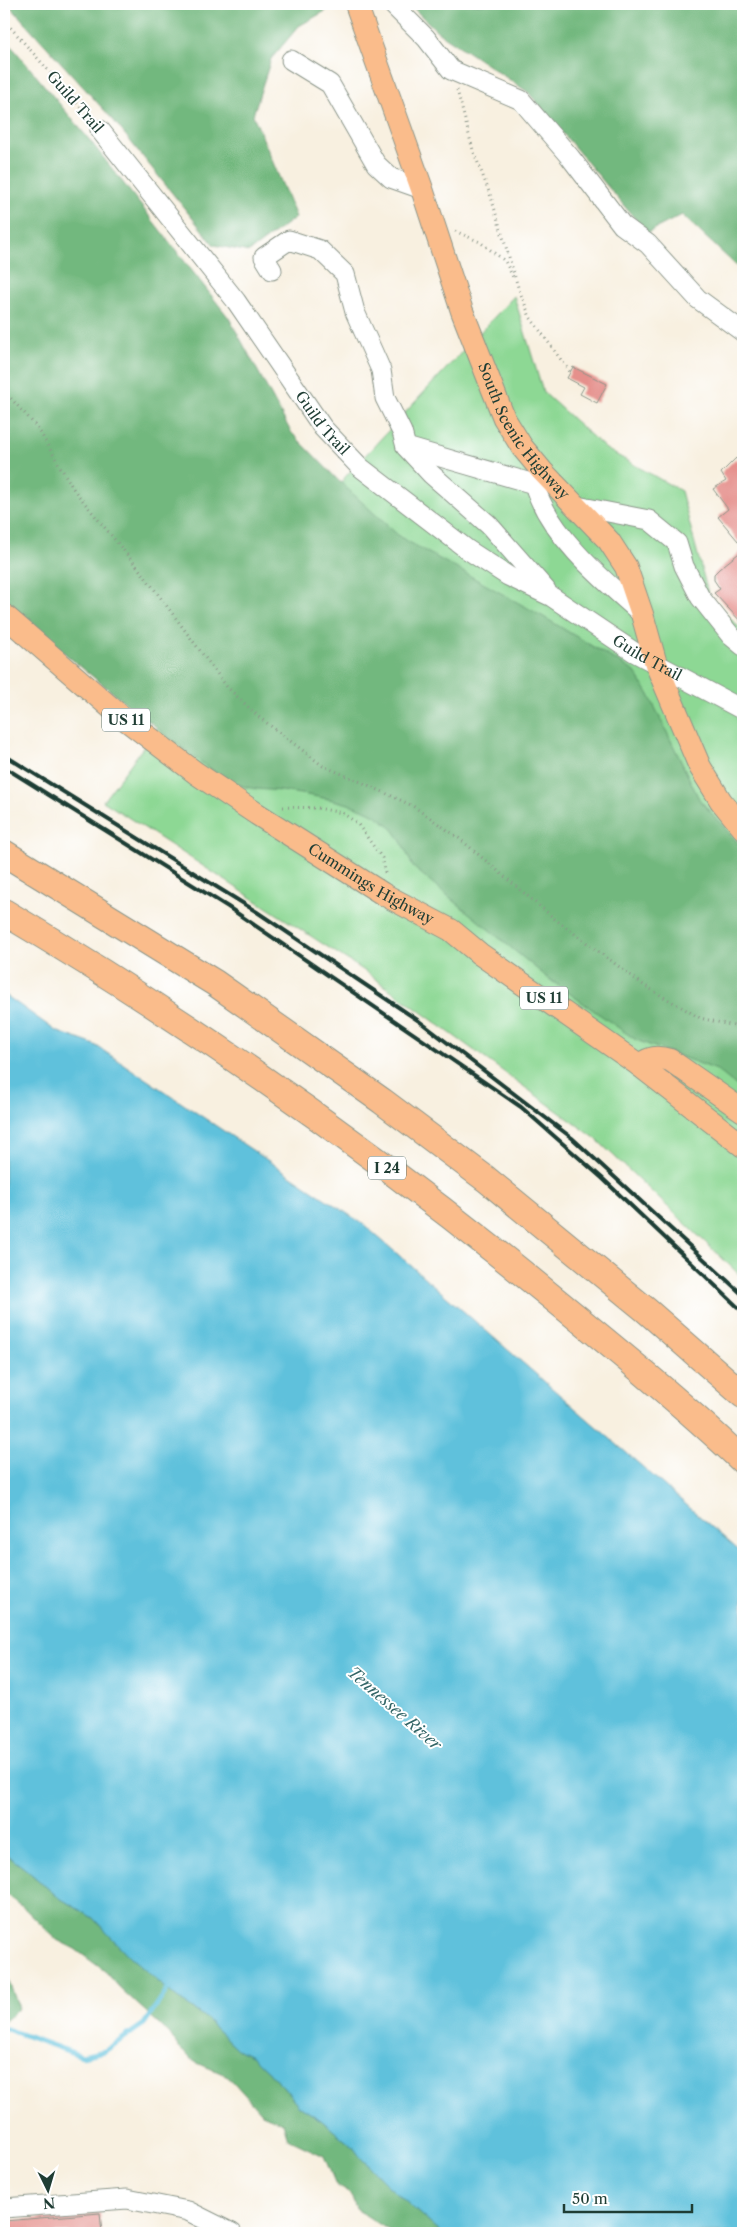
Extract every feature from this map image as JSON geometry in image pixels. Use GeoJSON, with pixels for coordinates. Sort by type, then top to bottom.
{"type":"FeatureCollection","features":[{"type":"Feature","properties":{"kind":"highway"},"geometry":{"type":"LineString","coordinates":[[4,853],[215,983],[382,1101],[486,1179],[646,1310],[743,1395]]}},
{"type":"Feature","properties":{"kind":"highway","name":"I 24"},"geometry":{"type":"LineString","coordinates":[[4,912],[188,1028],[318,1117],[465,1225],[598,1334],[743,1462]]}},
{"type":"Feature","properties":{"kind":"main road","name":"South Scenic Highway"},"geometry":{"type":"LineString","coordinates":[[356,4],[422,189],[465,319],[504,418],[522,446],[538,477],[577,506],[609,541],[626,567],[656,664],[700,767],[721,801],[743,828]]}},
{"type":"Feature","properties":{"kind":"main road","name":"Cummings Highway"},"geometry":{"type":"LineString","coordinates":[[4,614],[118,712],[196,773],[383,894],[451,930],[480,954],[639,1066],[743,1146]]}},
{"type":"Feature","properties":{"kind":"main road"},"geometry":{"type":"LineString","coordinates":[[639,1066],[647,1059],[658,1056],[670,1060],[743,1111]]}},
{"type":"Feature","properties":{"kind":"street"},"geometry":{"type":"LineString","coordinates":[[392,4],[426,38],[451,70],[521,100],[570,157],[622,225],[648,244],[698,299],[743,332]]}},
{"type":"Feature","properties":{"kind":"street"},"geometry":{"type":"LineString","coordinates":[[291,60],[330,84],[376,164],[391,178],[422,189]]}},
{"type":"Feature","properties":{"kind":"street","name":"Guild Trail"},"geometry":{"type":"LineString","coordinates":[[100,130],[236,301],[323,428],[360,467],[468,550],[508,576],[552,597],[634,652],[743,710]]}},
{"type":"Feature","properties":{"kind":"street"},"geometry":{"type":"LineString","coordinates":[[272,270],[264,257],[289,240],[320,250],[345,274],[355,312],[381,370],[385,398],[402,432],[406,447],[431,474],[489,525],[552,597]]}},
{"type":"Feature","properties":{"kind":"street"},"geometry":{"type":"LineString","coordinates":[[406,447],[538,477],[539,502],[552,522],[610,586],[642,614]]}},
{"type":"Feature","properties":{"kind":"street"},"geometry":{"type":"LineString","coordinates":[[577,506],[649,520],[677,543],[684,566],[700,597],[731,636],[743,646]]}},
{"type":"Feature","properties":{"kind":"street"},"geometry":{"type":"LineString","coordinates":[[4,2208],[127,2199],[188,2211],[232,2233]]}},
{"type":"Feature","properties":{"kind":"path","name":"Guild Trail"},"geometry":{"type":"LineString","coordinates":[[4,20],[100,130]]}},
{"type":"Feature","properties":{"kind":"path"},"geometry":{"type":"LineString","coordinates":[[451,70],[473,150],[492,197],[518,287]]}},
{"type":"Feature","properties":{"kind":"path"},"geometry":{"type":"LineString","coordinates":[[437,234],[457,231],[480,242],[505,261],[530,317],[570,372]]}},
{"type":"Feature","properties":{"kind":"path"},"geometry":{"type":"LineString","coordinates":[[4,390],[37,427],[74,490],[126,552],[226,687],[259,717],[323,766],[413,806],[460,839],[556,920],[645,986],[700,1018],[743,1028]]}},
{"type":"Feature","properties":{"kind":"path"},"geometry":{"type":"LineString","coordinates":[[254,812],[294,807],[318,808],[342,813],[357,823],[382,858],[386,875],[383,894]]}},
{"type":"Feature","properties":{"kind":"green space"},"geometry":{"type":"Polygon","coordinates":[[[8,4],[338,4],[299,26],[271,59],[253,115],[296,217],[249,252],[214,245],[114,121],[8,4]]]}},
{"type":"Feature","properties":{"kind":"green space"},"geometry":{"type":"Polygon","coordinates":[[[409,4],[743,4],[743,272],[682,215],[647,233],[528,92],[438,32],[409,4]]]}},
{"type":"Feature","properties":{"kind":"green space"},"geometry":{"type":"Polygon","coordinates":[[[4,37],[92,143],[229,318],[291,432],[339,481],[400,537],[542,616],[635,672],[649,695],[699,799],[743,849],[743,1091],[717,1070],[636,1040],[549,979],[413,867],[394,831],[375,815],[351,805],[326,798],[246,787],[220,775],[124,702],[4,603],[4,37]]]}},
{"type":"Feature","properties":{"kind":"green space"},"geometry":{"type":"Polygon","coordinates":[[[514,296],[543,392],[606,449],[681,491],[709,597],[743,631],[743,1278],[595,1138],[363,970],[103,801],[346,476],[514,296]]]}},
{"type":"Feature","properties":{"kind":"green space"},"geometry":{"type":"Polygon","coordinates":[[[4,1853],[58,1897],[93,1918],[128,1955],[176,1997],[203,2016],[237,2049],[253,2057],[283,2086],[299,2106],[321,2120],[353,2147],[385,2183],[441,2233],[393,2233],[356,2209],[351,2194],[336,2185],[324,2156],[288,2139],[283,2123],[262,2114],[228,2076],[195,2062],[179,2048],[170,2034],[119,1987],[106,1972],[75,1949],[57,1940],[4,1892],[4,1853]]]}},
{"type":"Feature","properties":{"kind":"green space"},"geometry":{"type":"Polygon","coordinates":[[[4,1969],[19,2008],[4,2022],[4,1969]]]}},
{"type":"Feature","properties":{"kind":"water","name":"Tennessee River"},"geometry":{"type":"Polygon","coordinates":[[[4,994],[56,1031],[95,1045],[363,1224],[743,1554],[743,2233],[441,2233],[385,2183],[353,2147],[321,2120],[299,2106],[283,2086],[253,2057],[237,2049],[203,2016],[176,1997],[128,1955],[93,1918],[58,1897],[4,1853],[4,994]]]}},
{"type":"Feature","properties":{"kind":"building"},"geometry":{"type":"Polygon","coordinates":[[[573,367],[607,384],[597,403],[580,394],[584,387],[567,378],[573,367]]]}},
{"type":"Feature","properties":{"kind":"building"},"geometry":{"type":"Polygon","coordinates":[[[736,458],[743,467],[743,547],[718,517],[728,509],[713,489],[726,481],[721,473],[736,458]]]}},
{"type":"Feature","properties":{"kind":"building"},"geometry":{"type":"Polygon","coordinates":[[[743,550],[743,624],[714,593],[720,589],[714,580],[714,574],[743,550]]]}},
{"type":"Feature","properties":{"kind":"building"},"geometry":{"type":"Polygon","coordinates":[[[100,2213],[102,2233],[4,2233],[4,2221],[100,2213]]]}},
{"type":"Feature","properties":{"kind":"waterway"},"geometry":{"type":"LineString","coordinates":[[4,2028],[82,2056],[105,2051],[144,2024],[171,1984]]}},
{"type":"Feature","properties":{"kind":"railway"},"geometry":{"type":"LineString","coordinates":[[4,755],[257,912],[419,1021],[572,1138],[743,1295]]}},
{"type":"Feature","properties":{"kind":"railway"},"geometry":{"type":"LineString","coordinates":[[4,767],[228,907],[521,1107],[602,1178],[743,1312]]}}]}
